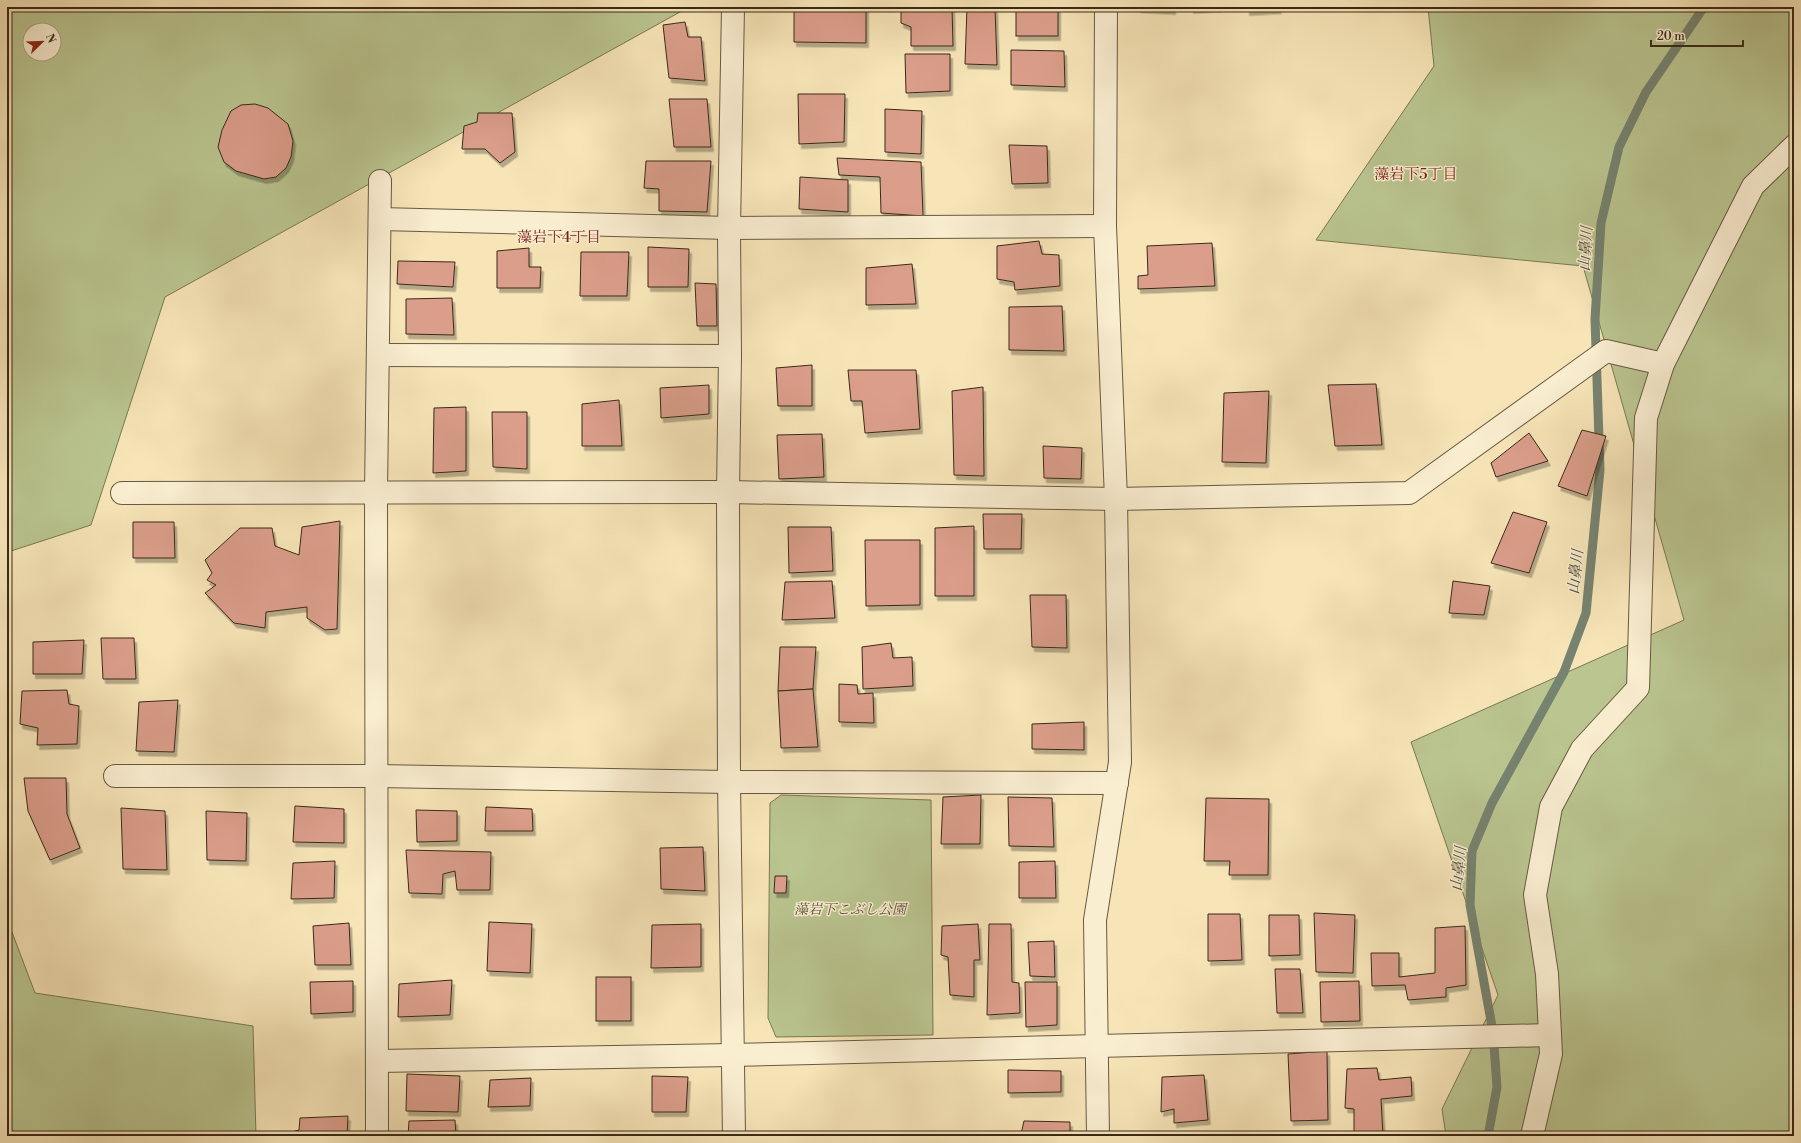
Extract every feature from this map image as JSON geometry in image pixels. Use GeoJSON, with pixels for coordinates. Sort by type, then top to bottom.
{"type":"FeatureCollection","features":[{"type":"Feature","properties":{"kind":"street"},"geometry":{"type":"LineString","coordinates":[[733,7],[729,228],[730,356],[728,492],[732,1055],[734,1136]]}},
{"type":"Feature","properties":{"kind":"street"},"geometry":{"type":"LineString","coordinates":[[1098,1136],[1095,920],[1120,762],[1116,499],[1105,226],[1106,7]]}},
{"type":"Feature","properties":{"kind":"street"},"geometry":{"type":"LineString","coordinates":[[1532,1136],[1551,1054],[1547,974],[1535,895],[1551,807],[1582,749],[1638,688],[1646,418],[1662,364],[1753,186],[1794,146]]}},
{"type":"Feature","properties":{"kind":"street"},"geometry":{"type":"LineString","coordinates":[[377,1136],[376,494],[380,181]]}},
{"type":"Feature","properties":{"kind":"street"},"geometry":{"type":"LineString","coordinates":[[380,219],[729,228],[1105,226]]}},
{"type":"Feature","properties":{"kind":"street"},"geometry":{"type":"LineString","coordinates":[[122,493],[376,494],[728,492],[1116,499],[1409,493],[1606,351],[1662,364]]}},
{"type":"Feature","properties":{"kind":"street"},"geometry":{"type":"LineString","coordinates":[[378,355],[730,356]]}},
{"type":"Feature","properties":{"kind":"street"},"geometry":{"type":"LineString","coordinates":[[115,776],[376,776],[730,782],[1117,782]]}},
{"type":"Feature","properties":{"kind":"street"},"geometry":{"type":"LineString","coordinates":[[378,1061],[732,1055],[1550,1035]]}},
{"type":"Feature","properties":{"kind":"green space"},"geometry":{"type":"Polygon","coordinates":[[[7,7],[689,7],[165,297],[91,525],[11,551],[7,573],[7,7]]]}},
{"type":"Feature","properties":{"kind":"green space"},"geometry":{"type":"Polygon","coordinates":[[[1428,7],[1794,7],[1794,1136],[1446,1136],[1442,1109],[1498,995],[1411,742],[1684,620],[1583,266],[1316,240],[1434,66],[1428,7]]]}},
{"type":"Feature","properties":{"kind":"green space","name":"藻岩下こぶし公園"},"geometry":{"type":"Polygon","coordinates":[[[781,795],[931,800],[933,1035],[776,1037],[768,1018],[770,803],[781,795]]]}},
{"type":"Feature","properties":{"kind":"green space"},"geometry":{"type":"Polygon","coordinates":[[[7,919],[35,993],[253,1026],[256,1136],[7,1136],[7,919]]]}},
{"type":"Feature","properties":{"kind":"building"},"geometry":{"type":"Polygon","coordinates":[[[794,7],[866,7],[866,43],[794,42],[794,7]]]}},
{"type":"Feature","properties":{"kind":"building"},"geometry":{"type":"Polygon","coordinates":[[[901,7],[952,7],[953,46],[911,46],[911,27],[901,23],[901,7]]]}},
{"type":"Feature","properties":{"kind":"building"},"geometry":{"type":"Polygon","coordinates":[[[967,7],[995,8],[997,65],[965,64],[967,7]]]}},
{"type":"Feature","properties":{"kind":"building"},"geometry":{"type":"Polygon","coordinates":[[[1016,7],[1058,7],[1058,36],[1016,36],[1016,7]]]}},
{"type":"Feature","properties":{"kind":"building"},"geometry":{"type":"Polygon","coordinates":[[[1173,7],[1173,10],[1138,8],[1173,7]]]}},
{"type":"Feature","properties":{"kind":"building"},"geometry":{"type":"Polygon","coordinates":[[[1191,7],[1220,7],[1191,9],[1191,7]]]}},
{"type":"Feature","properties":{"kind":"building"},"geometry":{"type":"Polygon","coordinates":[[[1247,7],[1278,7],[1279,9],[1247,11],[1247,7]]]}},
{"type":"Feature","properties":{"kind":"building"},"geometry":{"type":"Polygon","coordinates":[[[685,22],[688,37],[701,37],[705,81],[669,78],[663,25],[685,22]]]}},
{"type":"Feature","properties":{"kind":"building"},"geometry":{"type":"Polygon","coordinates":[[[1011,50],[1064,51],[1065,87],[1011,85],[1011,50]]]}},
{"type":"Feature","properties":{"kind":"building"},"geometry":{"type":"Polygon","coordinates":[[[905,54],[950,54],[950,91],[906,93],[905,54]]]}},
{"type":"Feature","properties":{"kind":"building"},"geometry":{"type":"Polygon","coordinates":[[[798,94],[845,94],[844,142],[799,144],[798,94]]]}},
{"type":"Feature","properties":{"kind":"building"},"geometry":{"type":"Polygon","coordinates":[[[669,99],[707,99],[711,147],[674,147],[669,99]]]}},
{"type":"Feature","properties":{"kind":"building"},"geometry":{"type":"Polygon","coordinates":[[[255,104],[268,108],[288,124],[293,141],[291,157],[286,168],[276,177],[264,179],[236,171],[224,162],[218,147],[222,130],[231,111],[241,105],[255,104]]]}},
{"type":"Feature","properties":{"kind":"building"},"geometry":{"type":"Polygon","coordinates":[[[885,109],[922,111],[921,154],[885,152],[885,109]]]}},
{"type":"Feature","properties":{"kind":"building"},"geometry":{"type":"Polygon","coordinates":[[[478,113],[512,113],[515,152],[500,163],[485,149],[462,149],[464,126],[477,122],[478,113]]]}},
{"type":"Feature","properties":{"kind":"building"},"geometry":{"type":"Polygon","coordinates":[[[1009,145],[1047,146],[1048,183],[1012,184],[1009,145]]]}},
{"type":"Feature","properties":{"kind":"building"},"geometry":{"type":"Polygon","coordinates":[[[837,158],[921,162],[923,216],[881,213],[880,177],[839,175],[837,158]]]}},
{"type":"Feature","properties":{"kind":"building"},"geometry":{"type":"Polygon","coordinates":[[[646,161],[711,161],[707,212],[659,211],[659,189],[644,188],[646,161]]]}},
{"type":"Feature","properties":{"kind":"building"},"geometry":{"type":"Polygon","coordinates":[[[800,177],[848,180],[848,212],[799,209],[800,177]]]}},
{"type":"Feature","properties":{"kind":"building"},"geometry":{"type":"Polygon","coordinates":[[[1039,241],[1042,254],[1059,255],[1060,286],[1015,290],[1014,282],[997,279],[997,246],[1039,241]]]}},
{"type":"Feature","properties":{"kind":"building"},"geometry":{"type":"Polygon","coordinates":[[[1212,243],[1215,286],[1138,289],[1138,276],[1148,275],[1147,246],[1212,243]]]}},
{"type":"Feature","properties":{"kind":"building"},"geometry":{"type":"Polygon","coordinates":[[[648,247],[689,249],[688,287],[648,287],[648,247]]]}},
{"type":"Feature","properties":{"kind":"building"},"geometry":{"type":"Polygon","coordinates":[[[529,248],[529,267],[541,267],[540,288],[497,288],[497,251],[529,248]]]}},
{"type":"Feature","properties":{"kind":"building"},"geometry":{"type":"Polygon","coordinates":[[[581,252],[629,252],[627,296],[580,296],[581,252]]]}},
{"type":"Feature","properties":{"kind":"building"},"geometry":{"type":"Polygon","coordinates":[[[398,261],[455,262],[453,287],[397,284],[398,261]]]}},
{"type":"Feature","properties":{"kind":"building"},"geometry":{"type":"Polygon","coordinates":[[[912,264],[916,304],[866,305],[866,268],[912,264]]]}},
{"type":"Feature","properties":{"kind":"building"},"geometry":{"type":"Polygon","coordinates":[[[695,283],[716,284],[717,326],[697,326],[695,283]]]}},
{"type":"Feature","properties":{"kind":"building"},"geometry":{"type":"Polygon","coordinates":[[[452,298],[454,335],[406,334],[406,299],[452,298]]]}},
{"type":"Feature","properties":{"kind":"building"},"geometry":{"type":"Polygon","coordinates":[[[1062,306],[1064,351],[1009,350],[1009,307],[1062,306]]]}},
{"type":"Feature","properties":{"kind":"building"},"geometry":{"type":"Polygon","coordinates":[[[812,365],[812,406],[778,406],[776,368],[812,365]]]}},
{"type":"Feature","properties":{"kind":"building"},"geometry":{"type":"Polygon","coordinates":[[[848,370],[916,370],[920,429],[865,433],[862,401],[851,401],[848,370]]]}},
{"type":"Feature","properties":{"kind":"building"},"geometry":{"type":"Polygon","coordinates":[[[1376,384],[1382,445],[1335,446],[1328,385],[1376,384]]]}},
{"type":"Feature","properties":{"kind":"building"},"geometry":{"type":"Polygon","coordinates":[[[709,385],[709,414],[661,418],[660,388],[709,385]]]}},
{"type":"Feature","properties":{"kind":"building"},"geometry":{"type":"Polygon","coordinates":[[[983,387],[984,476],[954,475],[952,391],[983,387]]]}},
{"type":"Feature","properties":{"kind":"building"},"geometry":{"type":"Polygon","coordinates":[[[1269,391],[1266,463],[1222,462],[1224,393],[1269,391]]]}},
{"type":"Feature","properties":{"kind":"building"},"geometry":{"type":"Polygon","coordinates":[[[619,400],[622,446],[582,446],[582,404],[619,400]]]}},
{"type":"Feature","properties":{"kind":"building"},"geometry":{"type":"Polygon","coordinates":[[[466,407],[466,471],[433,473],[434,408],[466,407]]]}},
{"type":"Feature","properties":{"kind":"building"},"geometry":{"type":"Polygon","coordinates":[[[492,412],[527,412],[527,469],[493,467],[492,412]]]}},
{"type":"Feature","properties":{"kind":"building"},"geometry":{"type":"Polygon","coordinates":[[[1582,430],[1606,436],[1587,496],[1558,486],[1582,430]]]}},
{"type":"Feature","properties":{"kind":"building"},"geometry":{"type":"Polygon","coordinates":[[[1529,433],[1548,461],[1496,477],[1491,463],[1529,433]]]}},
{"type":"Feature","properties":{"kind":"building"},"geometry":{"type":"Polygon","coordinates":[[[822,434],[824,477],[779,479],[777,435],[822,434]]]}},
{"type":"Feature","properties":{"kind":"building"},"geometry":{"type":"Polygon","coordinates":[[[1043,446],[1082,448],[1081,479],[1044,478],[1043,446]]]}},
{"type":"Feature","properties":{"kind":"building"},"geometry":{"type":"Polygon","coordinates":[[[1513,512],[1547,522],[1529,573],[1491,563],[1513,512]]]}},
{"type":"Feature","properties":{"kind":"building"},"geometry":{"type":"Polygon","coordinates":[[[983,514],[1022,514],[1021,549],[984,549],[983,514]]]}},
{"type":"Feature","properties":{"kind":"building"},"geometry":{"type":"Polygon","coordinates":[[[340,521],[337,629],[325,630],[307,618],[307,607],[266,612],[265,628],[234,623],[205,593],[216,585],[207,580],[212,573],[205,560],[240,528],[272,528],[275,546],[299,555],[302,527],[340,521]]]}},
{"type":"Feature","properties":{"kind":"building"},"geometry":{"type":"Polygon","coordinates":[[[133,522],[174,522],[175,558],[133,558],[133,522]]]}},
{"type":"Feature","properties":{"kind":"building"},"geometry":{"type":"Polygon","coordinates":[[[974,526],[974,596],[935,596],[935,528],[974,526]]]}},
{"type":"Feature","properties":{"kind":"building"},"geometry":{"type":"Polygon","coordinates":[[[788,527],[831,527],[833,571],[789,573],[788,527]]]}},
{"type":"Feature","properties":{"kind":"building"},"geometry":{"type":"Polygon","coordinates":[[[865,540],[920,540],[920,605],[866,606],[865,540]]]}},
{"type":"Feature","properties":{"kind":"building"},"geometry":{"type":"Polygon","coordinates":[[[832,581],[835,618],[782,620],[785,582],[832,581]]]}},
{"type":"Feature","properties":{"kind":"building"},"geometry":{"type":"Polygon","coordinates":[[[1453,581],[1490,586],[1484,615],[1449,613],[1453,581]]]}},
{"type":"Feature","properties":{"kind":"building"},"geometry":{"type":"Polygon","coordinates":[[[1030,595],[1066,595],[1067,648],[1032,647],[1030,595]]]}},
{"type":"Feature","properties":{"kind":"building"},"geometry":{"type":"Polygon","coordinates":[[[101,638],[134,638],[136,679],[103,679],[101,638]]]}},
{"type":"Feature","properties":{"kind":"building"},"geometry":{"type":"Polygon","coordinates":[[[84,640],[82,674],[33,674],[33,642],[84,640]]]}},
{"type":"Feature","properties":{"kind":"building"},"geometry":{"type":"Polygon","coordinates":[[[891,643],[893,658],[912,657],[913,686],[863,689],[862,647],[891,643]]]}},
{"type":"Feature","properties":{"kind":"building"},"geometry":{"type":"Polygon","coordinates":[[[780,647],[816,647],[813,689],[778,691],[780,647]]]}},
{"type":"Feature","properties":{"kind":"building"},"geometry":{"type":"Polygon","coordinates":[[[839,684],[857,685],[858,694],[873,693],[874,723],[839,722],[839,684]]]}},
{"type":"Feature","properties":{"kind":"building"},"geometry":{"type":"Polygon","coordinates":[[[813,689],[818,747],[781,748],[778,691],[813,689]]]}},
{"type":"Feature","properties":{"kind":"building"},"geometry":{"type":"Polygon","coordinates":[[[67,690],[69,704],[79,706],[77,744],[37,745],[38,728],[20,724],[22,691],[67,690]]]}},
{"type":"Feature","properties":{"kind":"building"},"geometry":{"type":"Polygon","coordinates":[[[178,700],[174,752],[136,751],[139,702],[178,700]]]}},
{"type":"Feature","properties":{"kind":"building"},"geometry":{"type":"Polygon","coordinates":[[[1084,722],[1084,750],[1032,749],[1032,724],[1084,722]]]}},
{"type":"Feature","properties":{"kind":"building"},"geometry":{"type":"Polygon","coordinates":[[[24,778],[66,778],[67,814],[80,848],[50,860],[28,811],[24,778]]]}},
{"type":"Feature","properties":{"kind":"building"},"geometry":{"type":"Polygon","coordinates":[[[981,795],[980,844],[941,844],[943,797],[981,795]]]}},
{"type":"Feature","properties":{"kind":"building"},"geometry":{"type":"Polygon","coordinates":[[[1008,797],[1052,798],[1054,847],[1009,846],[1008,797]]]}},
{"type":"Feature","properties":{"kind":"building"},"geometry":{"type":"Polygon","coordinates":[[[1206,798],[1269,799],[1268,875],[1229,875],[1230,861],[1204,861],[1206,798]]]}},
{"type":"Feature","properties":{"kind":"building"},"geometry":{"type":"Polygon","coordinates":[[[295,806],[344,809],[344,843],[293,842],[295,806]]]}},
{"type":"Feature","properties":{"kind":"building"},"geometry":{"type":"Polygon","coordinates":[[[486,807],[532,809],[533,831],[485,831],[486,807]]]}},
{"type":"Feature","properties":{"kind":"building"},"geometry":{"type":"Polygon","coordinates":[[[121,808],[165,811],[167,870],[123,869],[121,808]]]}},
{"type":"Feature","properties":{"kind":"building"},"geometry":{"type":"Polygon","coordinates":[[[416,810],[457,811],[457,841],[417,842],[416,810]]]}},
{"type":"Feature","properties":{"kind":"building"},"geometry":{"type":"Polygon","coordinates":[[[206,811],[247,813],[246,861],[207,860],[206,811]]]}},
{"type":"Feature","properties":{"kind":"building"},"geometry":{"type":"Polygon","coordinates":[[[703,847],[705,891],[661,889],[660,848],[703,847]]]}},
{"type":"Feature","properties":{"kind":"building"},"geometry":{"type":"Polygon","coordinates":[[[406,850],[491,852],[490,890],[457,890],[455,871],[443,874],[442,894],[409,893],[406,850]]]}},
{"type":"Feature","properties":{"kind":"building"},"geometry":{"type":"Polygon","coordinates":[[[335,861],[334,898],[291,899],[293,863],[335,861]]]}},
{"type":"Feature","properties":{"kind":"building"},"geometry":{"type":"Polygon","coordinates":[[[1055,861],[1056,898],[1019,898],[1019,862],[1055,861]]]}},
{"type":"Feature","properties":{"kind":"building"},"geometry":{"type":"Polygon","coordinates":[[[775,876],[787,876],[786,893],[774,893],[775,876]]]}},
{"type":"Feature","properties":{"kind":"building"},"geometry":{"type":"Polygon","coordinates":[[[1314,913],[1355,915],[1353,973],[1316,972],[1314,913]]]}},
{"type":"Feature","properties":{"kind":"building"},"geometry":{"type":"Polygon","coordinates":[[[1208,914],[1240,914],[1242,960],[1208,961],[1208,914]]]}},
{"type":"Feature","properties":{"kind":"building"},"geometry":{"type":"Polygon","coordinates":[[[1269,915],[1299,915],[1300,955],[1269,956],[1269,915]]]}},
{"type":"Feature","properties":{"kind":"building"},"geometry":{"type":"Polygon","coordinates":[[[489,922],[532,924],[530,973],[487,971],[489,922]]]}},
{"type":"Feature","properties":{"kind":"building"},"geometry":{"type":"Polygon","coordinates":[[[349,923],[351,965],[315,965],[313,926],[349,923]]]}},
{"type":"Feature","properties":{"kind":"building"},"geometry":{"type":"Polygon","coordinates":[[[701,924],[701,967],[651,968],[652,925],[701,924]]]}},
{"type":"Feature","properties":{"kind":"building"},"geometry":{"type":"Polygon","coordinates":[[[978,924],[980,960],[974,960],[974,997],[950,995],[948,957],[941,955],[942,926],[978,924]]]}},
{"type":"Feature","properties":{"kind":"building"},"geometry":{"type":"Polygon","coordinates":[[[989,924],[1011,924],[1012,982],[1019,983],[1020,1013],[987,1015],[989,924]]]}},
{"type":"Feature","properties":{"kind":"building"},"geometry":{"type":"Polygon","coordinates":[[[1465,926],[1466,985],[1446,988],[1446,997],[1408,1000],[1405,985],[1372,986],[1371,953],[1399,953],[1399,977],[1435,973],[1435,928],[1465,926]]]}},
{"type":"Feature","properties":{"kind":"building"},"geometry":{"type":"Polygon","coordinates":[[[1054,941],[1055,977],[1030,976],[1028,942],[1054,941]]]}},
{"type":"Feature","properties":{"kind":"building"},"geometry":{"type":"Polygon","coordinates":[[[1275,969],[1300,969],[1303,1013],[1277,1013],[1275,969]]]}},
{"type":"Feature","properties":{"kind":"building"},"geometry":{"type":"Polygon","coordinates":[[[596,977],[631,977],[631,1021],[596,1021],[596,977]]]}},
{"type":"Feature","properties":{"kind":"building"},"geometry":{"type":"Polygon","coordinates":[[[452,980],[450,1015],[398,1017],[399,984],[452,980]]]}},
{"type":"Feature","properties":{"kind":"building"},"geometry":{"type":"Polygon","coordinates":[[[353,981],[353,1012],[311,1014],[310,982],[353,981]]]}},
{"type":"Feature","properties":{"kind":"building"},"geometry":{"type":"Polygon","coordinates":[[[1359,981],[1360,1021],[1321,1022],[1320,982],[1359,981]]]}},
{"type":"Feature","properties":{"kind":"building"},"geometry":{"type":"Polygon","coordinates":[[[1025,982],[1057,982],[1057,1025],[1026,1027],[1025,982]]]}},
{"type":"Feature","properties":{"kind":"building"},"geometry":{"type":"Polygon","coordinates":[[[1327,1051],[1328,1120],[1291,1121],[1288,1054],[1327,1051]]]}},
{"type":"Feature","properties":{"kind":"building"},"geometry":{"type":"Polygon","coordinates":[[[1377,1068],[1379,1080],[1411,1077],[1412,1096],[1381,1099],[1383,1136],[1354,1136],[1354,1109],[1345,1108],[1347,1069],[1377,1068]]]}},
{"type":"Feature","properties":{"kind":"building"},"geometry":{"type":"Polygon","coordinates":[[[1008,1070],[1061,1071],[1061,1092],[1008,1093],[1008,1070]]]}},
{"type":"Feature","properties":{"kind":"building"},"geometry":{"type":"Polygon","coordinates":[[[407,1074],[460,1076],[458,1112],[406,1111],[407,1074]]]}},
{"type":"Feature","properties":{"kind":"building"},"geometry":{"type":"Polygon","coordinates":[[[1204,1075],[1208,1120],[1174,1123],[1174,1109],[1161,1112],[1162,1077],[1204,1075]]]}},
{"type":"Feature","properties":{"kind":"building"},"geometry":{"type":"Polygon","coordinates":[[[652,1076],[688,1077],[686,1112],[652,1112],[652,1076]]]}},
{"type":"Feature","properties":{"kind":"building"},"geometry":{"type":"Polygon","coordinates":[[[531,1078],[530,1106],[488,1107],[490,1080],[531,1078]]]}},
{"type":"Feature","properties":{"kind":"building"},"geometry":{"type":"Polygon","coordinates":[[[348,1116],[347,1136],[288,1136],[288,1133],[299,1130],[300,1118],[348,1116]]]}},
{"type":"Feature","properties":{"kind":"building"},"geometry":{"type":"Polygon","coordinates":[[[455,1120],[456,1136],[408,1136],[409,1121],[455,1120]]]}},
{"type":"Feature","properties":{"kind":"building"},"geometry":{"type":"Polygon","coordinates":[[[1024,1121],[1070,1122],[1070,1136],[999,1136],[999,1133],[1021,1134],[1024,1121]]]}},
{"type":"Feature","properties":{"kind":"building"},"geometry":{"type":"Polygon","coordinates":[[[1265,1132],[1265,1136],[1226,1136],[1226,1133],[1265,1132]]]}},
{"type":"Feature","properties":{"kind":"waterway","name":"山鼻川"},"geometry":{"type":"LineString","coordinates":[[1488,1136],[1497,1087],[1493,1032],[1470,905],[1472,851],[1492,803],[1564,672],[1586,613],[1600,470],[1595,319],[1601,223],[1619,147],[1646,92],[1704,7]]}},
{"type":"Feature","properties":{"kind":"district","name":"藻岩下5丁目"},"geometry":{"type":"Point","coordinates":[1416,174]}},
{"type":"Feature","properties":{"kind":"district","name":"藻岩下4丁目"},"geometry":{"type":"Point","coordinates":[559,237]}}]}
